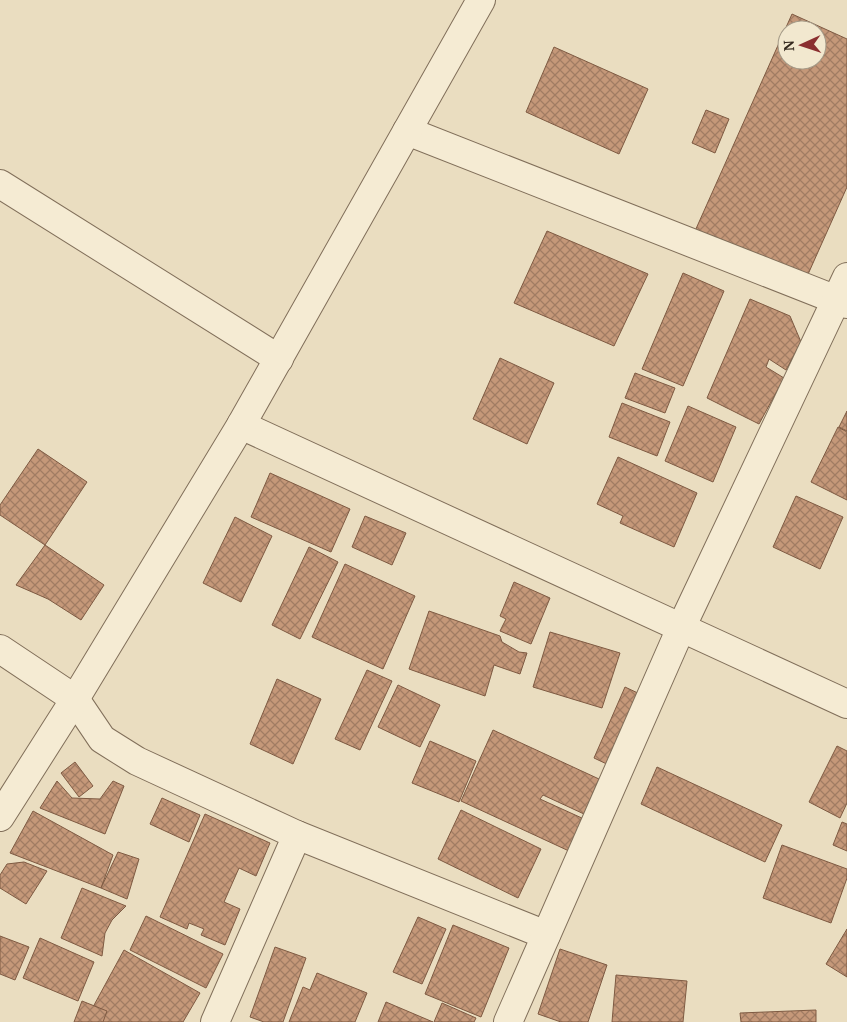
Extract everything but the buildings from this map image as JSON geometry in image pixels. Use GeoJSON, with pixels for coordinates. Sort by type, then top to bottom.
{"type":"FeatureCollection","features":[{"type":"Feature","properties":{"kind":"street"},"geometry":{"type":"LineString","coordinates":[[0,817],[242,425],[481,0]]}},
{"type":"Feature","properties":{"kind":"street"},"geometry":{"type":"LineString","coordinates":[[407,131],[843,294],[680,628],[508,1022]]}},
{"type":"Feature","properties":{"kind":"street"},"geometry":{"type":"LineString","coordinates":[[0,184],[279,359]]}},
{"type":"Feature","properties":{"kind":"street"},"geometry":{"type":"LineString","coordinates":[[242,425],[847,704]]}},
{"type":"Feature","properties":{"kind":"street"},"geometry":{"type":"LineString","coordinates":[[0,649],[75,698],[102,739],[137,761],[298,835],[546,935]]}},
{"type":"Feature","properties":{"kind":"street"},"geometry":{"type":"LineString","coordinates":[[215,1022],[298,835]]}}]}
